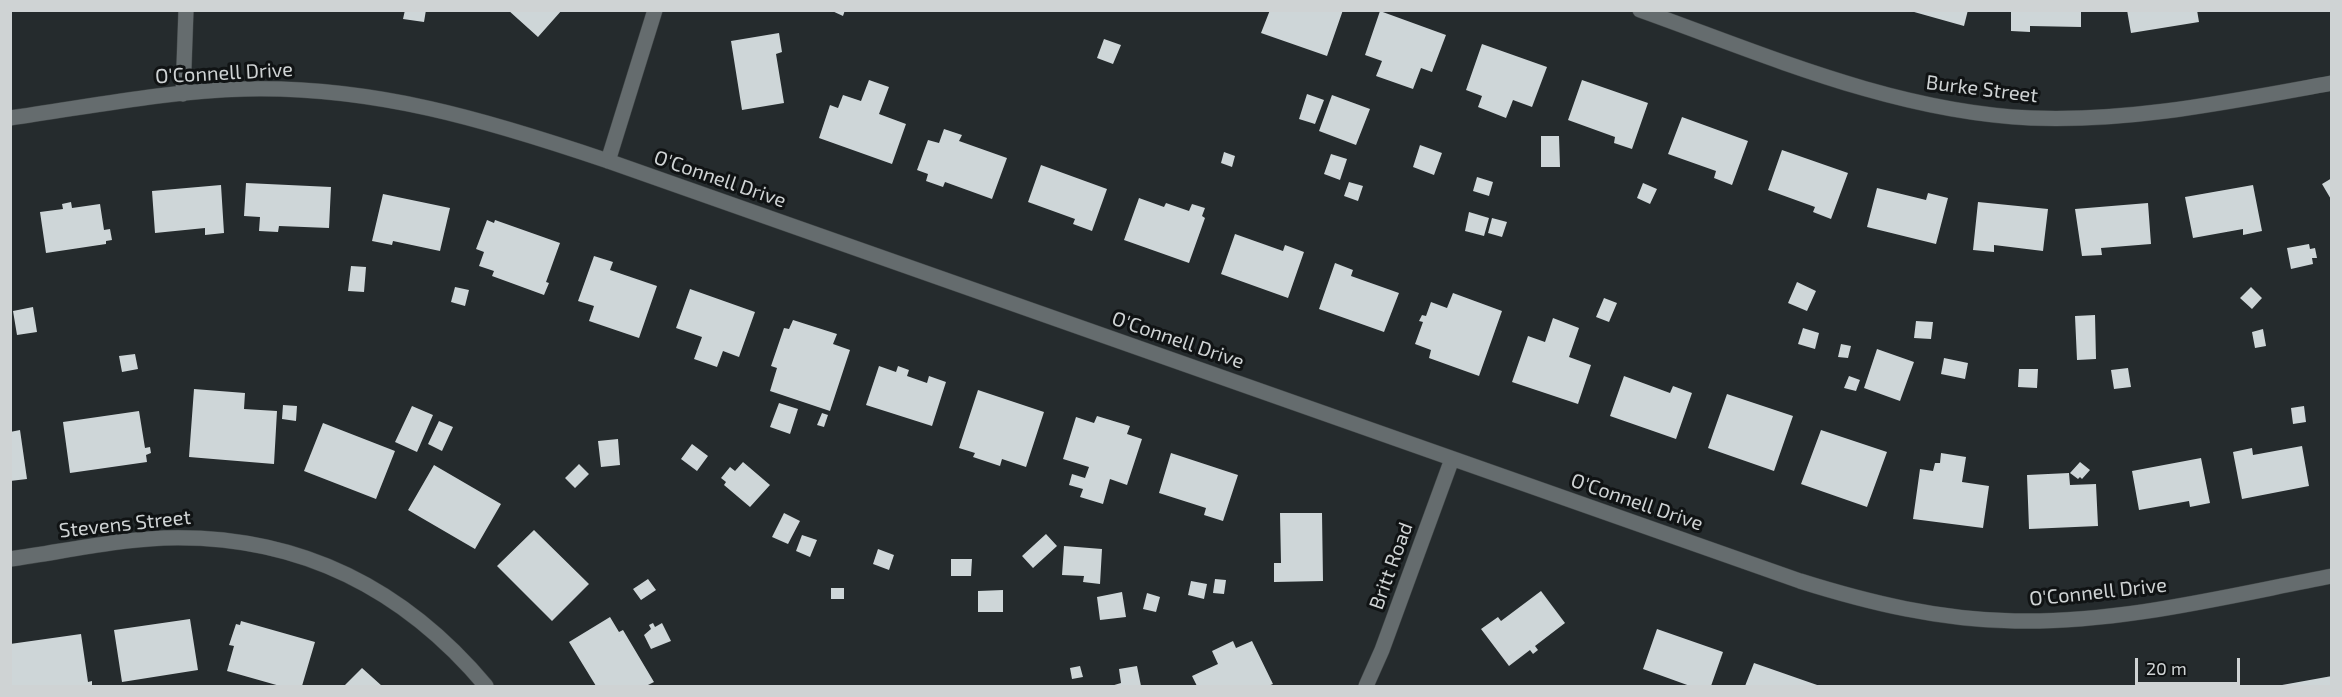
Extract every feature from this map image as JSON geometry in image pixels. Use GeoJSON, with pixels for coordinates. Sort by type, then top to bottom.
{"type":"FeatureCollection","features":[{"type":"Feature","properties":{"kind":"street"},"geometry":{"type":"LineString","coordinates":[[183,94],[186,10]]}},
{"type":"Feature","properties":{"kind":"street"},"geometry":{"type":"LineString","coordinates":[[608,161],[655,10]]}},
{"type":"Feature","properties":{"kind":"street","name":"Burke Street"},"geometry":{"type":"LineString","coordinates":[[1640,10],[1883,94],[1980,113],[2041,118],[2142,115],[2331,82]]}},
{"type":"Feature","properties":{"kind":"street","name":"O'Connell Drive"},"geometry":{"type":"LineString","coordinates":[[10,118],[183,94],[244,89],[291,89],[385,99],[476,118],[608,161],[1800,582],[1884,605],[1938,614],[2015,621],[2102,617],[2331,576]]}},
{"type":"Feature","properties":{"kind":"street","name":"Britt Road"},"geometry":{"type":"LineString","coordinates":[[1366,687],[1382,650],[1452,459]]}},
{"type":"Feature","properties":{"kind":"street","name":"Stevens Street"},"geometry":{"type":"LineString","coordinates":[[10,559],[161,538],[201,537],[281,550],[320,562],[383,593],[440,636],[486,687]]}},
{"type":"Feature","properties":{"kind":"building"},"geometry":{"type":"Polygon","coordinates":[[[405,10],[426,10],[424,22],[403,19],[405,10]]]}},
{"type":"Feature","properties":{"kind":"building"},"geometry":{"type":"Polygon","coordinates":[[[508,10],[562,10],[538,37],[508,10]]]}},
{"type":"Feature","properties":{"kind":"building"},"geometry":{"type":"Polygon","coordinates":[[[830,10],[845,10],[843,16],[830,10]]]}},
{"type":"Feature","properties":{"kind":"building"},"geometry":{"type":"Polygon","coordinates":[[[1270,10],[1343,10],[1327,56],[1261,33],[1270,10]]]}},
{"type":"Feature","properties":{"kind":"building"},"geometry":{"type":"Polygon","coordinates":[[[1907,10],[1968,10],[1964,26],[1907,10]]]}},
{"type":"Feature","properties":{"kind":"building"},"geometry":{"type":"Polygon","coordinates":[[[2011,10],[2081,10],[2081,27],[2030,26],[2030,32],[2011,31],[2011,10]]]}},
{"type":"Feature","properties":{"kind":"building"},"geometry":{"type":"Polygon","coordinates":[[[2127,10],[2197,10],[2199,22],[2131,33],[2127,10]]]}},
{"type":"Feature","properties":{"kind":"building"},"geometry":{"type":"Polygon","coordinates":[[[1380,11],[1446,35],[1432,72],[1421,68],[1413,89],[1376,76],[1382,61],[1365,55],[1380,11]]]}},
{"type":"Feature","properties":{"kind":"building"},"geometry":{"type":"Polygon","coordinates":[[[779,33],[782,52],[776,54],[784,103],[742,110],[731,41],[779,33]]]}},
{"type":"Feature","properties":{"kind":"building"},"geometry":{"type":"Polygon","coordinates":[[[1104,39],[1121,45],[1113,64],[1097,58],[1104,39]]]}},
{"type":"Feature","properties":{"kind":"building"},"geometry":{"type":"Polygon","coordinates":[[[1482,44],[1547,67],[1532,107],[1513,100],[1506,118],[1478,107],[1482,96],[1466,90],[1482,44]]]}},
{"type":"Feature","properties":{"kind":"building"},"geometry":{"type":"Polygon","coordinates":[[[869,80],[889,87],[879,114],[906,124],[892,164],[819,138],[830,105],[838,108],[843,95],[861,101],[869,80]]]}},
{"type":"Feature","properties":{"kind":"building"},"geometry":{"type":"Polygon","coordinates":[[[1582,80],[1648,103],[1632,149],[1614,143],[1615,137],[1568,120],[1582,80]]]}},
{"type":"Feature","properties":{"kind":"building"},"geometry":{"type":"Polygon","coordinates":[[[1307,94],[1324,100],[1315,124],[1299,119],[1307,94]]]}},
{"type":"Feature","properties":{"kind":"building"},"geometry":{"type":"Polygon","coordinates":[[[1332,95],[1370,109],[1356,145],[1319,131],[1332,95]]]}},
{"type":"Feature","properties":{"kind":"building"},"geometry":{"type":"Polygon","coordinates":[[[1682,117],[1748,141],[1732,185],[1714,178],[1716,171],[1668,154],[1682,117]]]}},
{"type":"Feature","properties":{"kind":"building"},"geometry":{"type":"Polygon","coordinates":[[[944,129],[962,135],[959,141],[1007,158],[992,199],[945,182],[943,187],[926,181],[928,174],[917,170],[928,140],[939,143],[944,129]]]}},
{"type":"Feature","properties":{"kind":"building"},"geometry":{"type":"Polygon","coordinates":[[[1541,136],[1559,136],[1560,167],[1541,167],[1541,136]]]}},
{"type":"Feature","properties":{"kind":"building"},"geometry":{"type":"Polygon","coordinates":[[[1420,145],[1442,153],[1434,175],[1413,167],[1420,145]]]}},
{"type":"Feature","properties":{"kind":"building"},"geometry":{"type":"Polygon","coordinates":[[[1782,150],[1848,173],[1831,219],[1813,212],[1815,207],[1768,190],[1782,150]]]}},
{"type":"Feature","properties":{"kind":"building"},"geometry":{"type":"Polygon","coordinates":[[[1224,152],[1235,156],[1232,167],[1221,163],[1224,152]]]}},
{"type":"Feature","properties":{"kind":"building"},"geometry":{"type":"Polygon","coordinates":[[[1331,154],[1347,159],[1340,180],[1324,174],[1331,154]]]}},
{"type":"Feature","properties":{"kind":"building"},"geometry":{"type":"Polygon","coordinates":[[[1041,165],[1107,189],[1092,231],[1073,224],[1075,219],[1028,202],[1041,165]]]}},
{"type":"Feature","properties":{"kind":"building"},"geometry":{"type":"Polygon","coordinates":[[[1477,177],[1493,182],[1489,196],[1473,191],[1477,177]]]}},
{"type":"Feature","properties":{"kind":"building"},"geometry":{"type":"Polygon","coordinates":[[[2332,178],[2332,201],[2322,184],[2332,178]]]}},
{"type":"Feature","properties":{"kind":"building"},"geometry":{"type":"Polygon","coordinates":[[[1349,182],[1363,186],[1358,201],[1344,196],[1349,182]]]}},
{"type":"Feature","properties":{"kind":"building"},"geometry":{"type":"Polygon","coordinates":[[[246,183],[331,187],[329,228],[279,226],[278,232],[259,231],[260,217],[244,216],[246,183]]]}},
{"type":"Feature","properties":{"kind":"building"},"geometry":{"type":"Polygon","coordinates":[[[1643,183],[1657,189],[1650,204],[1637,198],[1643,183]]]}},
{"type":"Feature","properties":{"kind":"building"},"geometry":{"type":"Polygon","coordinates":[[[221,185],[224,233],[205,235],[205,228],[155,233],[152,191],[221,185]]]}},
{"type":"Feature","properties":{"kind":"building"},"geometry":{"type":"Polygon","coordinates":[[[2253,185],[2262,231],[2243,235],[2243,229],[2193,238],[2185,197],[2253,185]]]}},
{"type":"Feature","properties":{"kind":"building"},"geometry":{"type":"Polygon","coordinates":[[[1877,188],[1926,200],[1928,193],[1948,198],[1936,244],[1867,227],[1877,188]]]}},
{"type":"Feature","properties":{"kind":"building"},"geometry":{"type":"Polygon","coordinates":[[[383,194],[450,208],[440,251],[393,241],[392,245],[372,241],[383,194]]]}},
{"type":"Feature","properties":{"kind":"building"},"geometry":{"type":"Polygon","coordinates":[[[1139,198],[1164,207],[1166,203],[1189,211],[1192,204],[1205,208],[1202,216],[1205,218],[1189,263],[1124,240],[1139,198]]]}},
{"type":"Feature","properties":{"kind":"building"},"geometry":{"type":"Polygon","coordinates":[[[71,202],[72,208],[100,204],[104,230],[110,229],[112,240],[106,241],[106,244],[46,253],[40,212],[63,209],[62,204],[71,202]]]}},
{"type":"Feature","properties":{"kind":"building"},"geometry":{"type":"Polygon","coordinates":[[[1978,202],[2048,209],[2043,251],[1994,245],[1994,252],[1973,250],[1978,202]]]}},
{"type":"Feature","properties":{"kind":"building"},"geometry":{"type":"Polygon","coordinates":[[[2148,203],[2151,244],[2101,248],[2102,255],[2082,256],[2075,209],[2148,203]]]}},
{"type":"Feature","properties":{"kind":"building"},"geometry":{"type":"Polygon","coordinates":[[[1469,212],[1489,218],[1484,236],[1465,231],[1469,212]]]}},
{"type":"Feature","properties":{"kind":"building"},"geometry":{"type":"Polygon","coordinates":[[[1492,218],[1507,222],[1502,237],[1488,233],[1492,218]]]}},
{"type":"Feature","properties":{"kind":"building"},"geometry":{"type":"Polygon","coordinates":[[[487,220],[494,223],[495,220],[560,243],[546,282],[549,283],[544,295],[492,276],[494,271],[479,266],[484,252],[476,249],[487,220]]]}},
{"type":"Feature","properties":{"kind":"building"},"geometry":{"type":"Polygon","coordinates":[[[1235,234],[1283,251],[1285,245],[1304,252],[1288,298],[1221,274],[1235,234]]]}},
{"type":"Feature","properties":{"kind":"building"},"geometry":{"type":"Polygon","coordinates":[[[2309,244],[2310,249],[2315,248],[2317,258],[2312,258],[2313,264],[2291,269],[2287,248],[2309,244]]]}},
{"type":"Feature","properties":{"kind":"building"},"geometry":{"type":"Polygon","coordinates":[[[594,256],[613,262],[610,270],[657,286],[639,338],[589,321],[594,306],[578,301],[594,256]]]}},
{"type":"Feature","properties":{"kind":"building"},"geometry":{"type":"Polygon","coordinates":[[[1335,263],[1353,270],[1351,276],[1399,293],[1384,332],[1319,309],[1335,263]]]}},
{"type":"Feature","properties":{"kind":"building"},"geometry":{"type":"Polygon","coordinates":[[[351,266],[366,267],[364,292],[348,291],[351,266]]]}},
{"type":"Feature","properties":{"kind":"building"},"geometry":{"type":"Polygon","coordinates":[[[1797,282],[1816,291],[1807,311],[1788,303],[1797,282]]]}},
{"type":"Feature","properties":{"kind":"building"},"geometry":{"type":"Polygon","coordinates":[[[455,287],[469,290],[465,306],[451,302],[455,287]]]}},
{"type":"Feature","properties":{"kind":"building"},"geometry":{"type":"Polygon","coordinates":[[[2251,287],[2262,298],[2252,309],[2240,298],[2251,287]]]}},
{"type":"Feature","properties":{"kind":"building"},"geometry":{"type":"Polygon","coordinates":[[[690,289],[755,312],[739,357],[723,351],[717,367],[694,359],[702,337],[676,328],[690,289]]]}},
{"type":"Feature","properties":{"kind":"building"},"geometry":{"type":"Polygon","coordinates":[[[1453,293],[1502,311],[1479,376],[1429,358],[1431,350],[1415,344],[1423,322],[1419,321],[1422,315],[1426,316],[1431,302],[1447,308],[1453,293]]]}},
{"type":"Feature","properties":{"kind":"building"},"geometry":{"type":"Polygon","coordinates":[[[1604,298],[1617,303],[1609,322],[1596,317],[1604,298]]]}},
{"type":"Feature","properties":{"kind":"building"},"geometry":{"type":"Polygon","coordinates":[[[33,307],[37,332],[17,335],[13,311],[33,307]]]}},
{"type":"Feature","properties":{"kind":"building"},"geometry":{"type":"Polygon","coordinates":[[[2095,315],[2096,359],[2077,360],[2075,316],[2095,315]]]}},
{"type":"Feature","properties":{"kind":"building"},"geometry":{"type":"Polygon","coordinates":[[[1553,318],[1579,328],[1569,357],[1591,365],[1578,404],[1512,382],[1528,336],[1545,342],[1553,318]]]}},
{"type":"Feature","properties":{"kind":"building"},"geometry":{"type":"Polygon","coordinates":[[[793,320],[837,334],[833,344],[850,350],[830,411],[770,391],[777,368],[771,366],[784,328],[789,329],[793,320]]]}},
{"type":"Feature","properties":{"kind":"building"},"geometry":{"type":"Polygon","coordinates":[[[1916,321],[1933,322],[1931,339],[1914,338],[1916,321]]]}},
{"type":"Feature","properties":{"kind":"building"},"geometry":{"type":"Polygon","coordinates":[[[1803,328],[1819,333],[1815,349],[1798,344],[1803,328]]]}},
{"type":"Feature","properties":{"kind":"building"},"geometry":{"type":"Polygon","coordinates":[[[2263,329],[2266,346],[2255,348],[2252,332],[2263,329]]]}},
{"type":"Feature","properties":{"kind":"building"},"geometry":{"type":"Polygon","coordinates":[[[1841,344],[1851,346],[1848,358],[1838,357],[1841,344]]]}},
{"type":"Feature","properties":{"kind":"building"},"geometry":{"type":"Polygon","coordinates":[[[1877,349],[1914,362],[1900,401],[1864,388],[1877,349]]]}},
{"type":"Feature","properties":{"kind":"building"},"geometry":{"type":"Polygon","coordinates":[[[135,354],[138,369],[122,372],[119,356],[135,354]]]}},
{"type":"Feature","properties":{"kind":"building"},"geometry":{"type":"Polygon","coordinates":[[[1944,358],[1968,363],[1965,379],[1941,374],[1944,358]]]}},
{"type":"Feature","properties":{"kind":"building"},"geometry":{"type":"Polygon","coordinates":[[[879,366],[896,372],[898,366],[909,370],[907,376],[927,383],[929,376],[946,382],[932,426],[866,405],[879,366]]]}},
{"type":"Feature","properties":{"kind":"building"},"geometry":{"type":"Polygon","coordinates":[[[2128,368],[2131,387],[2114,389],[2111,370],[2128,368]]]}},
{"type":"Feature","properties":{"kind":"building"},"geometry":{"type":"Polygon","coordinates":[[[2019,369],[2038,369],[2037,388],[2018,387],[2019,369]]]}},
{"type":"Feature","properties":{"kind":"building"},"geometry":{"type":"Polygon","coordinates":[[[1624,376],[1670,393],[1673,386],[1692,393],[1676,439],[1610,416],[1624,376]]]}},
{"type":"Feature","properties":{"kind":"building"},"geometry":{"type":"Polygon","coordinates":[[[1849,376],[1860,380],[1856,391],[1844,388],[1849,376]]]}},
{"type":"Feature","properties":{"kind":"building"},"geometry":{"type":"Polygon","coordinates":[[[194,389],[245,393],[244,409],[277,411],[274,464],[189,457],[194,389]]]}},
{"type":"Feature","properties":{"kind":"building"},"geometry":{"type":"Polygon","coordinates":[[[978,390],[1044,412],[1026,467],[1002,459],[1000,466],[973,457],[975,453],[959,448],[978,390]]]}},
{"type":"Feature","properties":{"kind":"building"},"geometry":{"type":"Polygon","coordinates":[[[1727,394],[1793,416],[1774,471],[1708,448],[1727,394]]]}},
{"type":"Feature","properties":{"kind":"building"},"geometry":{"type":"Polygon","coordinates":[[[779,403],[798,409],[790,434],[770,427],[779,403]]]}},
{"type":"Feature","properties":{"kind":"building"},"geometry":{"type":"Polygon","coordinates":[[[283,405],[297,406],[296,421],[282,419],[283,405]]]}},
{"type":"Feature","properties":{"kind":"building"},"geometry":{"type":"Polygon","coordinates":[[[412,406],[433,415],[417,452],[395,442],[412,406]]]}},
{"type":"Feature","properties":{"kind":"building"},"geometry":{"type":"Polygon","coordinates":[[[2304,406],[2306,422],[2293,424],[2291,408],[2304,406]]]}},
{"type":"Feature","properties":{"kind":"building"},"geometry":{"type":"Polygon","coordinates":[[[139,411],[145,448],[150,447],[151,453],[146,455],[147,462],[70,473],[63,422],[139,411]]]}},
{"type":"Feature","properties":{"kind":"building"},"geometry":{"type":"Polygon","coordinates":[[[822,413],[828,415],[824,427],[817,425],[822,413]]]}},
{"type":"Feature","properties":{"kind":"building"},"geometry":{"type":"Polygon","coordinates":[[[1097,416],[1130,426],[1127,434],[1142,439],[1127,485],[1110,479],[1103,504],[1080,497],[1083,489],[1069,485],[1072,474],[1085,478],[1089,467],[1063,459],[1076,417],[1094,423],[1097,416]]]}},
{"type":"Feature","properties":{"kind":"building"},"geometry":{"type":"Polygon","coordinates":[[[439,421],[453,427],[442,451],[428,444],[439,421]]]}},
{"type":"Feature","properties":{"kind":"building"},"geometry":{"type":"Polygon","coordinates":[[[323,423],[395,451],[376,499],[304,471],[323,423]]]}},
{"type":"Feature","properties":{"kind":"building"},"geometry":{"type":"Polygon","coordinates":[[[20,430],[27,479],[10,481],[10,432],[20,430]]]}},
{"type":"Feature","properties":{"kind":"building"},"geometry":{"type":"Polygon","coordinates":[[[1821,430],[1887,452],[1867,507],[1801,484],[1821,430]]]}},
{"type":"Feature","properties":{"kind":"building"},"geometry":{"type":"Polygon","coordinates":[[[618,439],[620,465],[601,467],[598,441],[618,439]]]}},
{"type":"Feature","properties":{"kind":"building"},"geometry":{"type":"Polygon","coordinates":[[[692,444],[708,456],[697,471],[681,459],[692,444]]]}},
{"type":"Feature","properties":{"kind":"building"},"geometry":{"type":"Polygon","coordinates":[[[2302,446],[2309,486],[2242,499],[2233,452],[2252,448],[2253,455],[2302,446]]]}},
{"type":"Feature","properties":{"kind":"building"},"geometry":{"type":"Polygon","coordinates":[[[1171,453],[1238,475],[1223,521],[1204,515],[1206,508],[1159,493],[1171,453]]]}},
{"type":"Feature","properties":{"kind":"building"},"geometry":{"type":"Polygon","coordinates":[[[1941,453],[1966,457],[1962,482],[1989,486],[1983,528],[1913,519],[1920,469],[1933,471],[1935,463],[1940,463],[1941,453]]]}},
{"type":"Feature","properties":{"kind":"building"},"geometry":{"type":"Polygon","coordinates":[[[2201,458],[2210,503],[2190,507],[2189,501],[2139,510],[2132,471],[2201,458]]]}},
{"type":"Feature","properties":{"kind":"building"},"geometry":{"type":"Polygon","coordinates":[[[743,462],[770,485],[750,507],[724,485],[726,482],[721,478],[730,467],[735,471],[743,462]]]}},
{"type":"Feature","properties":{"kind":"building"},"geometry":{"type":"Polygon","coordinates":[[[2080,462],[2090,470],[2082,479],[2080,477],[2078,479],[2070,473],[2080,462]]]}},
{"type":"Feature","properties":{"kind":"building"},"geometry":{"type":"Polygon","coordinates":[[[579,464],[589,474],[575,488],[565,478],[579,464]]]}},
{"type":"Feature","properties":{"kind":"building"},"geometry":{"type":"Polygon","coordinates":[[[434,465],[501,504],[475,549],[408,510],[434,465]]]}},
{"type":"Feature","properties":{"kind":"building"},"geometry":{"type":"Polygon","coordinates":[[[2069,473],[2070,485],[2096,484],[2098,526],[2029,529],[2027,475],[2069,473]]]}},
{"type":"Feature","properties":{"kind":"building"},"geometry":{"type":"Polygon","coordinates":[[[784,513],[800,521],[788,544],[772,537],[784,513]]]}},
{"type":"Feature","properties":{"kind":"building"},"geometry":{"type":"Polygon","coordinates":[[[1280,513],[1322,513],[1323,581],[1274,582],[1274,563],[1281,563],[1280,513]]]}},
{"type":"Feature","properties":{"kind":"building"},"geometry":{"type":"Polygon","coordinates":[[[534,530],[589,584],[552,621],[497,566],[534,530]]]}},
{"type":"Feature","properties":{"kind":"building"},"geometry":{"type":"Polygon","coordinates":[[[1046,534],[1057,546],[1033,568],[1022,556],[1046,534]]]}},
{"type":"Feature","properties":{"kind":"building"},"geometry":{"type":"Polygon","coordinates":[[[802,535],[817,540],[810,557],[796,551],[802,535]]]}},
{"type":"Feature","properties":{"kind":"building"},"geometry":{"type":"Polygon","coordinates":[[[1064,546],[1102,549],[1100,584],[1083,582],[1084,576],[1062,575],[1064,546]]]}},
{"type":"Feature","properties":{"kind":"building"},"geometry":{"type":"Polygon","coordinates":[[[878,549],[894,555],[889,570],[873,564],[878,549]]]}},
{"type":"Feature","properties":{"kind":"building"},"geometry":{"type":"Polygon","coordinates":[[[951,559],[972,559],[971,576],[951,576],[951,559]]]}},
{"type":"Feature","properties":{"kind":"building"},"geometry":{"type":"Polygon","coordinates":[[[648,579],[656,590],[641,600],[633,589],[648,579]]]}},
{"type":"Feature","properties":{"kind":"building"},"geometry":{"type":"Polygon","coordinates":[[[1215,579],[1226,580],[1224,594],[1213,593],[1215,579]]]}},
{"type":"Feature","properties":{"kind":"building"},"geometry":{"type":"Polygon","coordinates":[[[1191,581],[1207,584],[1204,599],[1188,595],[1191,581]]]}},
{"type":"Feature","properties":{"kind":"building"},"geometry":{"type":"Polygon","coordinates":[[[831,588],[844,588],[844,599],[831,599],[831,588]]]}},
{"type":"Feature","properties":{"kind":"building"},"geometry":{"type":"Polygon","coordinates":[[[1003,590],[1003,612],[978,612],[978,591],[1003,590]]]}},
{"type":"Feature","properties":{"kind":"building"},"geometry":{"type":"Polygon","coordinates":[[[1541,591],[1565,623],[1535,646],[1538,650],[1533,654],[1530,650],[1509,666],[1481,629],[1498,617],[1501,621],[1541,591]]]}},
{"type":"Feature","properties":{"kind":"building"},"geometry":{"type":"Polygon","coordinates":[[[1122,592],[1126,617],[1100,620],[1097,597],[1122,592]]]}},
{"type":"Feature","properties":{"kind":"building"},"geometry":{"type":"Polygon","coordinates":[[[1147,593],[1160,597],[1156,612],[1143,609],[1147,593]]]}},
{"type":"Feature","properties":{"kind":"building"},"geometry":{"type":"Polygon","coordinates":[[[610,617],[619,632],[623,630],[654,682],[646,686],[596,686],[569,642],[610,617]]]}},
{"type":"Feature","properties":{"kind":"building"},"geometry":{"type":"Polygon","coordinates":[[[190,619],[198,670],[122,682],[114,630],[190,619]]]}},
{"type":"Feature","properties":{"kind":"building"},"geometry":{"type":"Polygon","coordinates":[[[241,621],[315,642],[302,686],[280,686],[227,671],[234,646],[229,645],[236,624],[240,625],[241,621]]]}},
{"type":"Feature","properties":{"kind":"building"},"geometry":{"type":"Polygon","coordinates":[[[653,623],[655,627],[662,623],[671,641],[651,649],[644,635],[651,629],[649,625],[653,623]]]}},
{"type":"Feature","properties":{"kind":"building"},"geometry":{"type":"Polygon","coordinates":[[[1657,629],[1723,652],[1711,686],[1690,686],[1643,669],[1657,629]]]}},
{"type":"Feature","properties":{"kind":"building"},"geometry":{"type":"Polygon","coordinates":[[[81,634],[88,682],[92,681],[92,686],[10,686],[10,644],[81,634]]]}},
{"type":"Feature","properties":{"kind":"building"},"geometry":{"type":"Polygon","coordinates":[[[1233,641],[1236,648],[1252,641],[1273,684],[1268,686],[1197,686],[1192,676],[1218,664],[1212,651],[1233,641]]]}},
{"type":"Feature","properties":{"kind":"building"},"geometry":{"type":"Polygon","coordinates":[[[1754,663],[1820,686],[1745,686],[1754,663]]]}},
{"type":"Feature","properties":{"kind":"building"},"geometry":{"type":"Polygon","coordinates":[[[1080,666],[1083,677],[1072,679],[1070,668],[1080,666]]]}},
{"type":"Feature","properties":{"kind":"building"},"geometry":{"type":"Polygon","coordinates":[[[1137,666],[1141,686],[1111,686],[1121,683],[1119,669],[1137,666]]]}},
{"type":"Feature","properties":{"kind":"building"},"geometry":{"type":"Polygon","coordinates":[[[362,668],[382,686],[344,686],[362,668]]]}},
{"type":"Feature","properties":{"kind":"building"},"geometry":{"type":"Polygon","coordinates":[[[2332,676],[2332,686],[2282,686],[2282,685],[2332,676]]]}}]}
